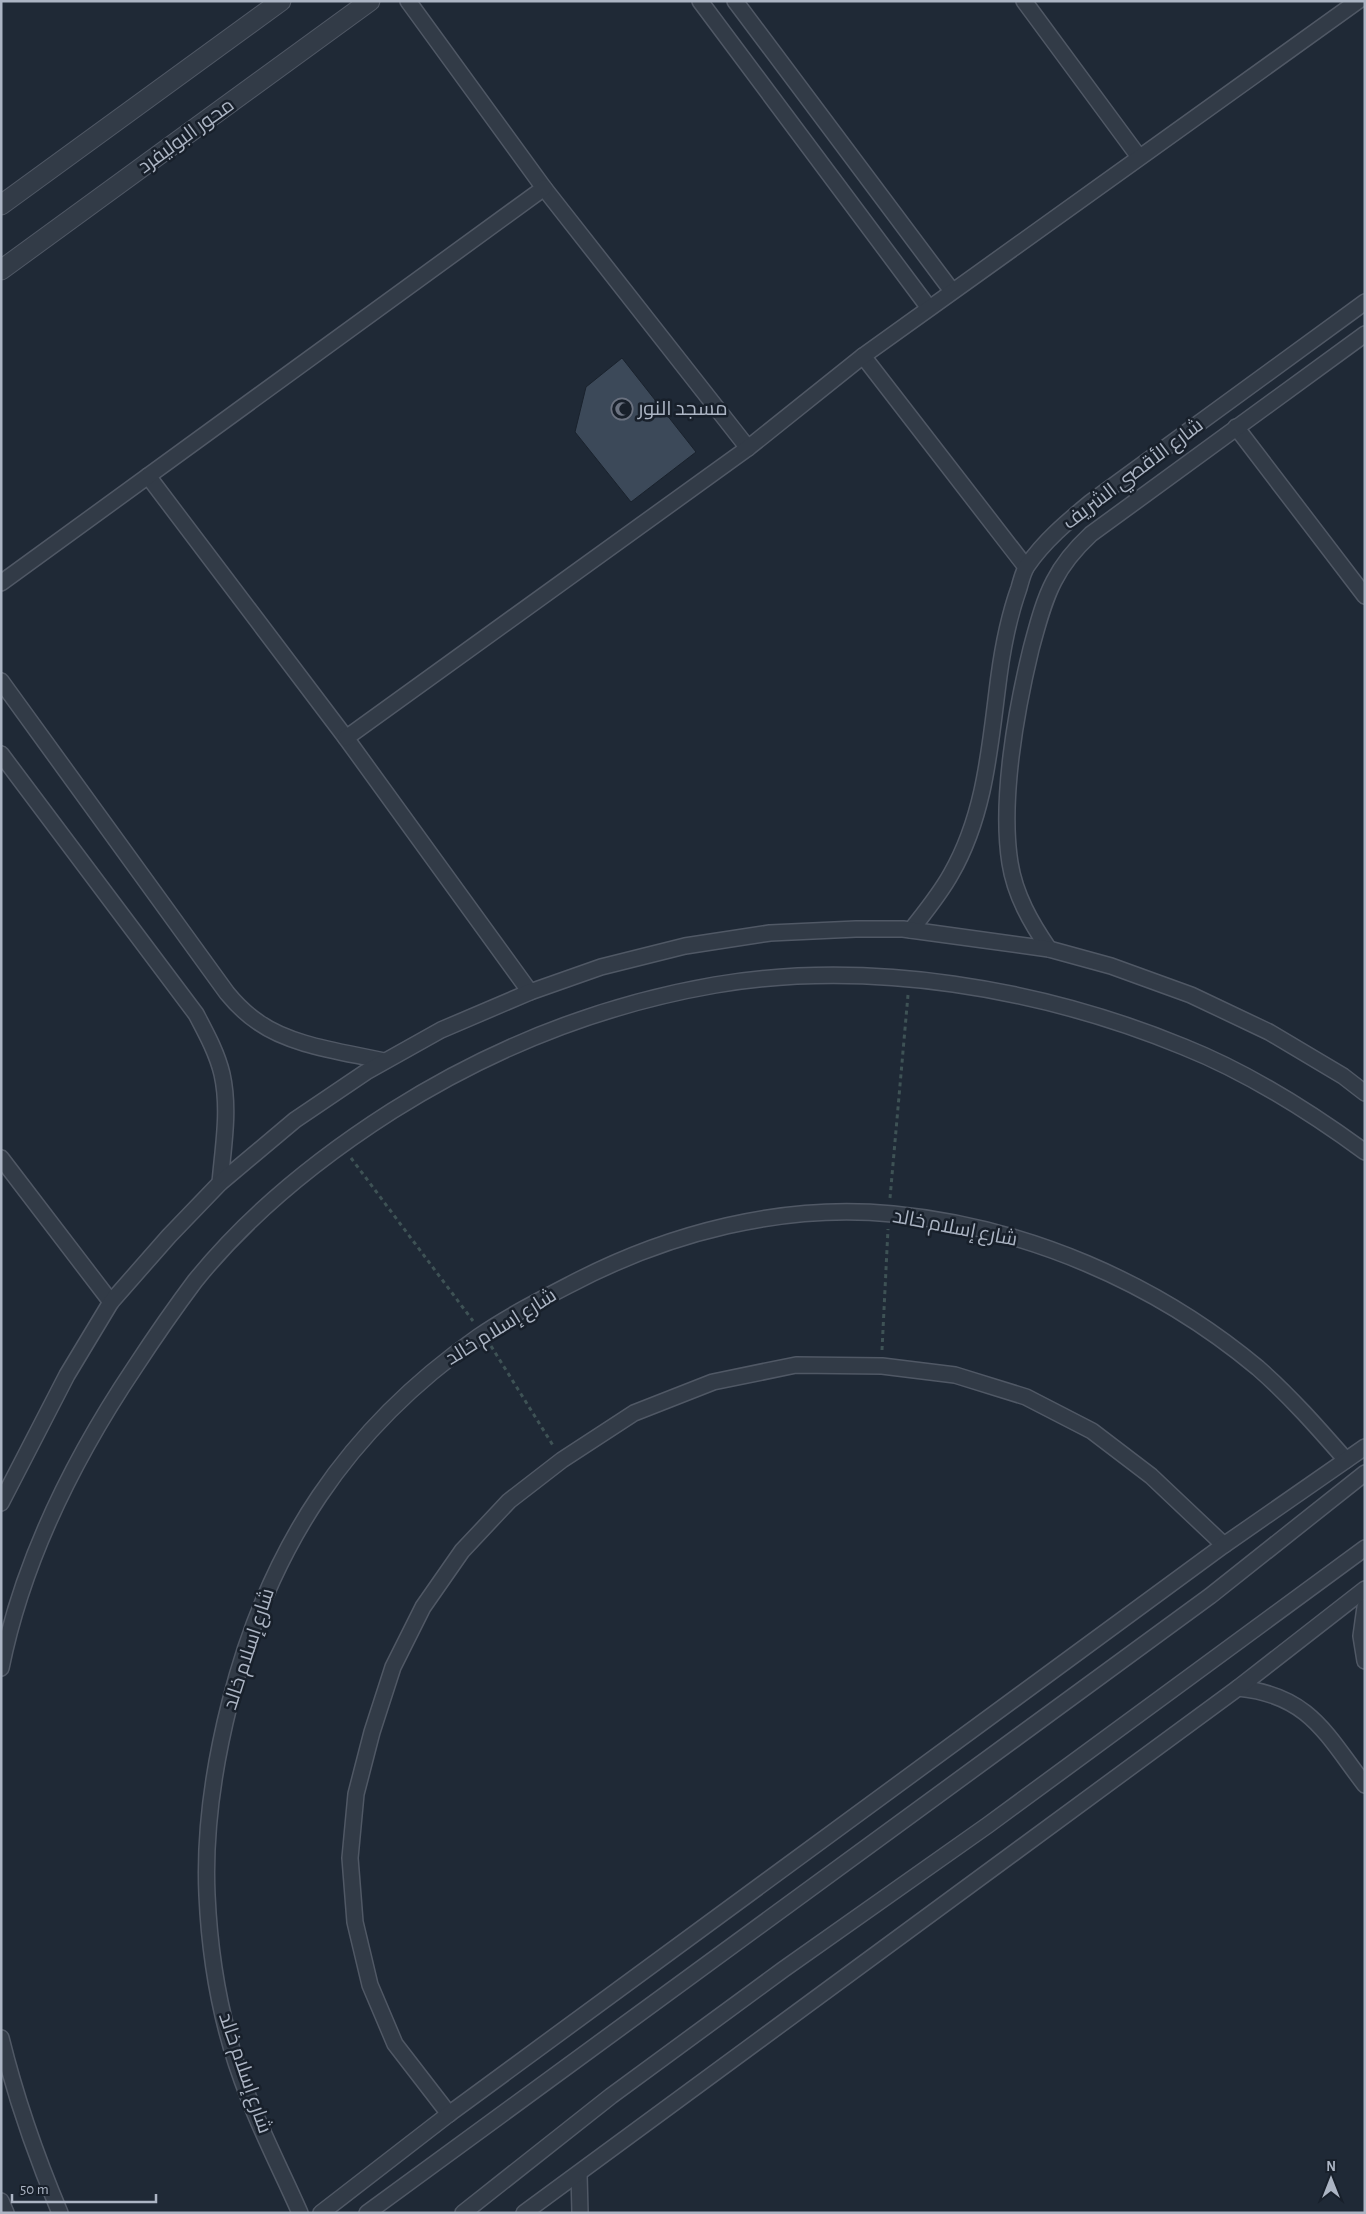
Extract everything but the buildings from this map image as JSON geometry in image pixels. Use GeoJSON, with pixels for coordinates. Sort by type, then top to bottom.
{"type":"FeatureCollection","features":[{"type":"Feature","properties":{"kind":"street"},"geometry":{"type":"LineString","coordinates":[[1,205],[281,1]]}},
{"type":"Feature","properties":{"kind":"street","name":"محور البوليفرد"},"geometry":{"type":"LineString","coordinates":[[1,270],[370,1]]}},
{"type":"Feature","properties":{"kind":"street"},"geometry":{"type":"LineString","coordinates":[[408,1],[544,188],[748,448]]}},
{"type":"Feature","properties":{"kind":"street"},"geometry":{"type":"LineString","coordinates":[[700,1],[929,308]]}},
{"type":"Feature","properties":{"kind":"street"},"geometry":{"type":"LineString","coordinates":[[735,1],[952,291]]}},
{"type":"Feature","properties":{"kind":"street"},"geometry":{"type":"LineString","coordinates":[[1024,1],[1139,157]]}},
{"type":"Feature","properties":{"kind":"street"},"geometry":{"type":"LineString","coordinates":[[346,738],[748,448],[863,356],[952,291],[1358,1]]}},
{"type":"Feature","properties":{"kind":"street"},"geometry":{"type":"LineString","coordinates":[[1,583],[544,188]]}},
{"type":"Feature","properties":{"kind":"street","name":"شارع الأقصي الشريف"},"geometry":{"type":"LineString","coordinates":[[911,930],[933,903],[951,875],[966,844],[978,812],[986,779],[1004,644],[1015,600],[1026,568],[1064,524],[1091,502],[1365,302]]}},
{"type":"Feature","properties":{"kind":"street","name":"شارع الأقصي الشريف"},"geometry":{"type":"LineString","coordinates":[[1049,949],[1032,923],[1019,895],[1011,865],[1007,834],[1017,715],[1044,602],[1065,563],[1091,534],[1365,334]]}},
{"type":"Feature","properties":{"kind":"street"},"geometry":{"type":"LineString","coordinates":[[863,356],[1026,568]]}},
{"type":"Feature","properties":{"kind":"street"},"geometry":{"type":"LineString","coordinates":[[1236,427],[1365,596]]}},
{"type":"Feature","properties":{"kind":"street"},"geometry":{"type":"LineString","coordinates":[[148,476],[346,738],[530,992]]}},
{"type":"Feature","properties":{"kind":"street"},"geometry":{"type":"LineString","coordinates":[[1,681],[227,993],[242,1010],[259,1024],[279,1034],[384,1061]]}},
{"type":"Feature","properties":{"kind":"street"},"geometry":{"type":"LineString","coordinates":[[1,754],[196,1014],[212,1043],[222,1074],[226,1107],[220,1183]]}},
{"type":"Feature","properties":{"kind":"street"},"geometry":{"type":"LineString","coordinates":[[1,1503],[67,1374],[111,1302],[169,1236],[220,1183],[295,1120],[384,1061],[441,1030],[530,992],[601,967],[685,946],[770,933],[856,929],[911,930],[1049,949],[1110,966],[1192,996],[1269,1032],[1343,1076],[1365,1093]]}},
{"type":"Feature","properties":{"kind":"street"},"geometry":{"type":"LineString","coordinates":[[1,1668],[20,1598],[40,1542],[65,1486],[89,1440],[126,1381],[158,1332],[197,1279],[248,1225],[304,1174],[341,1145],[426,1089],[493,1055],[562,1026],[633,1004],[716,985],[796,977],[909,978],[1039,1000],[1114,1020],[1187,1048],[1257,1081],[1323,1121],[1365,1152]]}},
{"type":"Feature","properties":{"kind":"street"},"geometry":{"type":"LineString","coordinates":[[1,1158],[111,1302]]}},
{"type":"Feature","properties":{"kind":"street","name":"شارع إسلام خالد"},"geometry":{"type":"LineString","coordinates":[[300,2213],[248,2096],[232,2047],[219,1997],[211,1946],[206,1894],[212,1791],[220,1740],[245,1647],[260,1605],[278,1564],[305,1518],[351,1452],[381,1419],[413,1388],[483,1334],[543,1298],[607,1265],[674,1239],[745,1222],[816,1213],[889,1214],[946,1222],[1003,1234],[1058,1252],[1103,1271],[1163,1302],[1212,1333],[1258,1368],[1300,1408],[1346,1460]]}},
{"type":"Feature","properties":{"kind":"street"},"geometry":{"type":"LineString","coordinates":[[449,2114],[395,2044],[370,1985],[355,1922],[350,1858],[356,1794],[372,1732],[393,1667],[423,1606],[475,1536],[509,1501],[562,1460],[634,1413],[713,1382],[796,1365],[882,1366],[955,1375],[1026,1397],[1092,1431],[1151,1476],[1224,1546]]}},
{"type":"Feature","properties":{"kind":"street"},"geometry":{"type":"LineString","coordinates":[[321,2213],[449,2114],[1224,1546],[1365,1447]]}},
{"type":"Feature","properties":{"kind":"street"},"geometry":{"type":"LineString","coordinates":[[367,2213],[1210,1596],[1365,1473]]}},
{"type":"Feature","properties":{"kind":"street"},"geometry":{"type":"LineString","coordinates":[[463,2213],[611,2096],[784,1969],[988,1825],[1365,1548]]}},
{"type":"Feature","properties":{"kind":"street"},"geometry":{"type":"LineString","coordinates":[[524,2213],[1238,1688],[1365,1589]]}},
{"type":"Feature","properties":{"kind":"street"},"geometry":{"type":"LineString","coordinates":[[1365,1607],[1362,1636],[1365,1661]]}},
{"type":"Feature","properties":{"kind":"street"},"geometry":{"type":"LineString","coordinates":[[1238,1688],[1261,1690],[1283,1698],[1303,1710],[1319,1725],[1365,1785]]}},
{"type":"Feature","properties":{"kind":"street"},"geometry":{"type":"LineString","coordinates":[[1,2038],[29,2135],[60,2213]]}},
{"type":"Feature","properties":{"kind":"street"},"geometry":{"type":"LineString","coordinates":[[579,2174],[580,2213]]}},
{"type":"Feature","properties":{"kind":"street"},"geometry":{"type":"LineString","coordinates":[[1,2201],[6,2213]]}},
{"type":"Feature","properties":{"kind":"path"},"geometry":{"type":"LineString","coordinates":[[882,1366],[889,1214],[909,978]]}},
{"type":"Feature","properties":{"kind":"path"},"geometry":{"type":"LineString","coordinates":[[341,1145],[483,1334],[562,1460]]}},
{"type":"Feature","properties":{"kind":"place","name":"مسجد النور"},"geometry":{"type":"Point","coordinates":[622,409]}}]}
